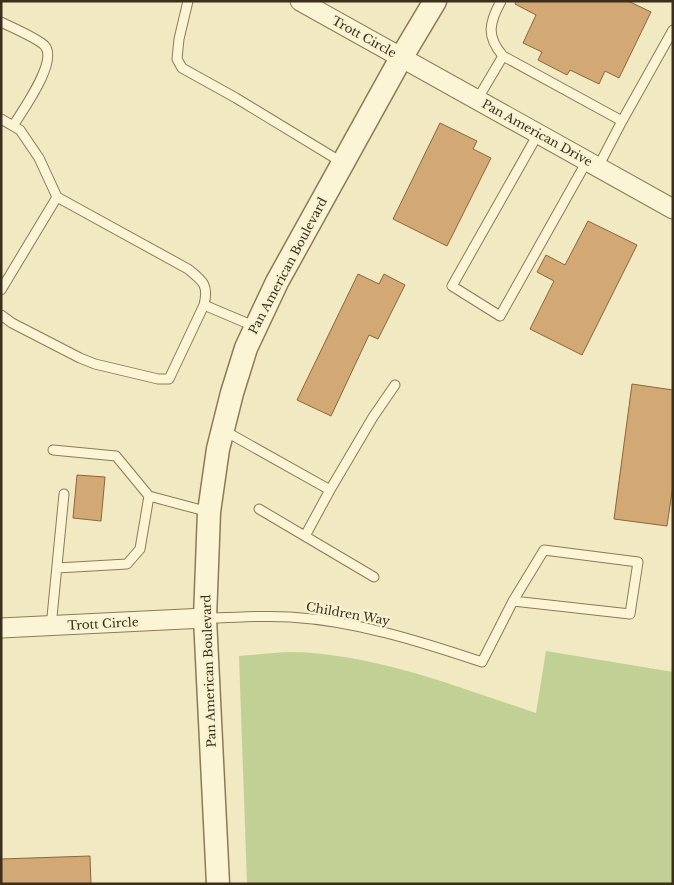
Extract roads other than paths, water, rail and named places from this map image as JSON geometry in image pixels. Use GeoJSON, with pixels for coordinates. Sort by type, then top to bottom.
{"type":"FeatureCollection","features":[{"type":"Feature","properties":{"kind":"street","name":"Trott Circle"},"geometry":{"type":"LineString","coordinates":[[300,1],[401,58]]}},
{"type":"Feature","properties":{"kind":"street","name":"Pan American Boulevard"},"geometry":{"type":"LineString","coordinates":[[218,884],[205,618],[209,512],[218,449],[246,348],[277,282],[401,58],[435,1]]}},
{"type":"Feature","properties":{"kind":"street","name":"Pan American Drive"},"geometry":{"type":"LineString","coordinates":[[401,58],[673,208]]}},
{"type":"Feature","properties":{"kind":"street","name":"Trott Circle"},"geometry":{"type":"LineString","coordinates":[[1,628],[205,618]]}},
{"type":"Feature","properties":{"kind":"lane"},"geometry":{"type":"LineString","coordinates":[[188,1],[179,39],[177,59],[182,68],[236,98],[343,163]]}},
{"type":"Feature","properties":{"kind":"lane"},"geometry":{"type":"LineString","coordinates":[[501,1],[490,25],[494,46],[503,56],[622,121]]}},
{"type":"Feature","properties":{"kind":"lane"},"geometry":{"type":"LineString","coordinates":[[1,22],[38,41],[46,47],[48,56],[46,70],[13,126]]}},
{"type":"Feature","properties":{"kind":"lane"},"geometry":{"type":"LineString","coordinates":[[538,134],[452,286],[500,316],[593,164],[622,121],[673,30]]}},
{"type":"Feature","properties":{"kind":"lane"},"geometry":{"type":"LineString","coordinates":[[477,100],[503,56]]}},
{"type":"Feature","properties":{"kind":"lane"},"geometry":{"type":"LineString","coordinates":[[1,119],[20,130],[39,158],[57,197],[188,269],[201,280],[207,294],[204,305],[169,379],[158,379],[95,364],[37,336],[1,315]]}},
{"type":"Feature","properties":{"kind":"lane"},"geometry":{"type":"LineString","coordinates":[[1,290],[57,197]]}},
{"type":"Feature","properties":{"kind":"lane"},"geometry":{"type":"LineString","coordinates":[[204,305],[256,327]]}},
{"type":"Feature","properties":{"kind":"lane"},"geometry":{"type":"LineString","coordinates":[[305,536],[373,417],[395,385]]}},
{"type":"Feature","properties":{"kind":"lane"},"geometry":{"type":"LineString","coordinates":[[223,430],[330,490]]}},
{"type":"Feature","properties":{"kind":"lane"},"geometry":{"type":"LineString","coordinates":[[53,450],[116,456],[148,496],[209,512]]}},
{"type":"Feature","properties":{"kind":"lane"},"geometry":{"type":"LineString","coordinates":[[51,627],[64,494]]}},
{"type":"Feature","properties":{"kind":"lane"},"geometry":{"type":"LineString","coordinates":[[57,568],[127,564],[140,549],[148,496]]}},
{"type":"Feature","properties":{"kind":"lane"},"geometry":{"type":"LineString","coordinates":[[259,509],[374,577]]}},
{"type":"Feature","properties":{"kind":"lane"},"geometry":{"type":"LineString","coordinates":[[544,550],[638,562],[630,614],[513,601],[544,550]]}},
{"type":"Feature","properties":{"kind":"lane","name":"Children Way"},"geometry":{"type":"LineString","coordinates":[[205,618],[289,616],[354,625],[411,638],[482,662],[513,601]]}}]}
